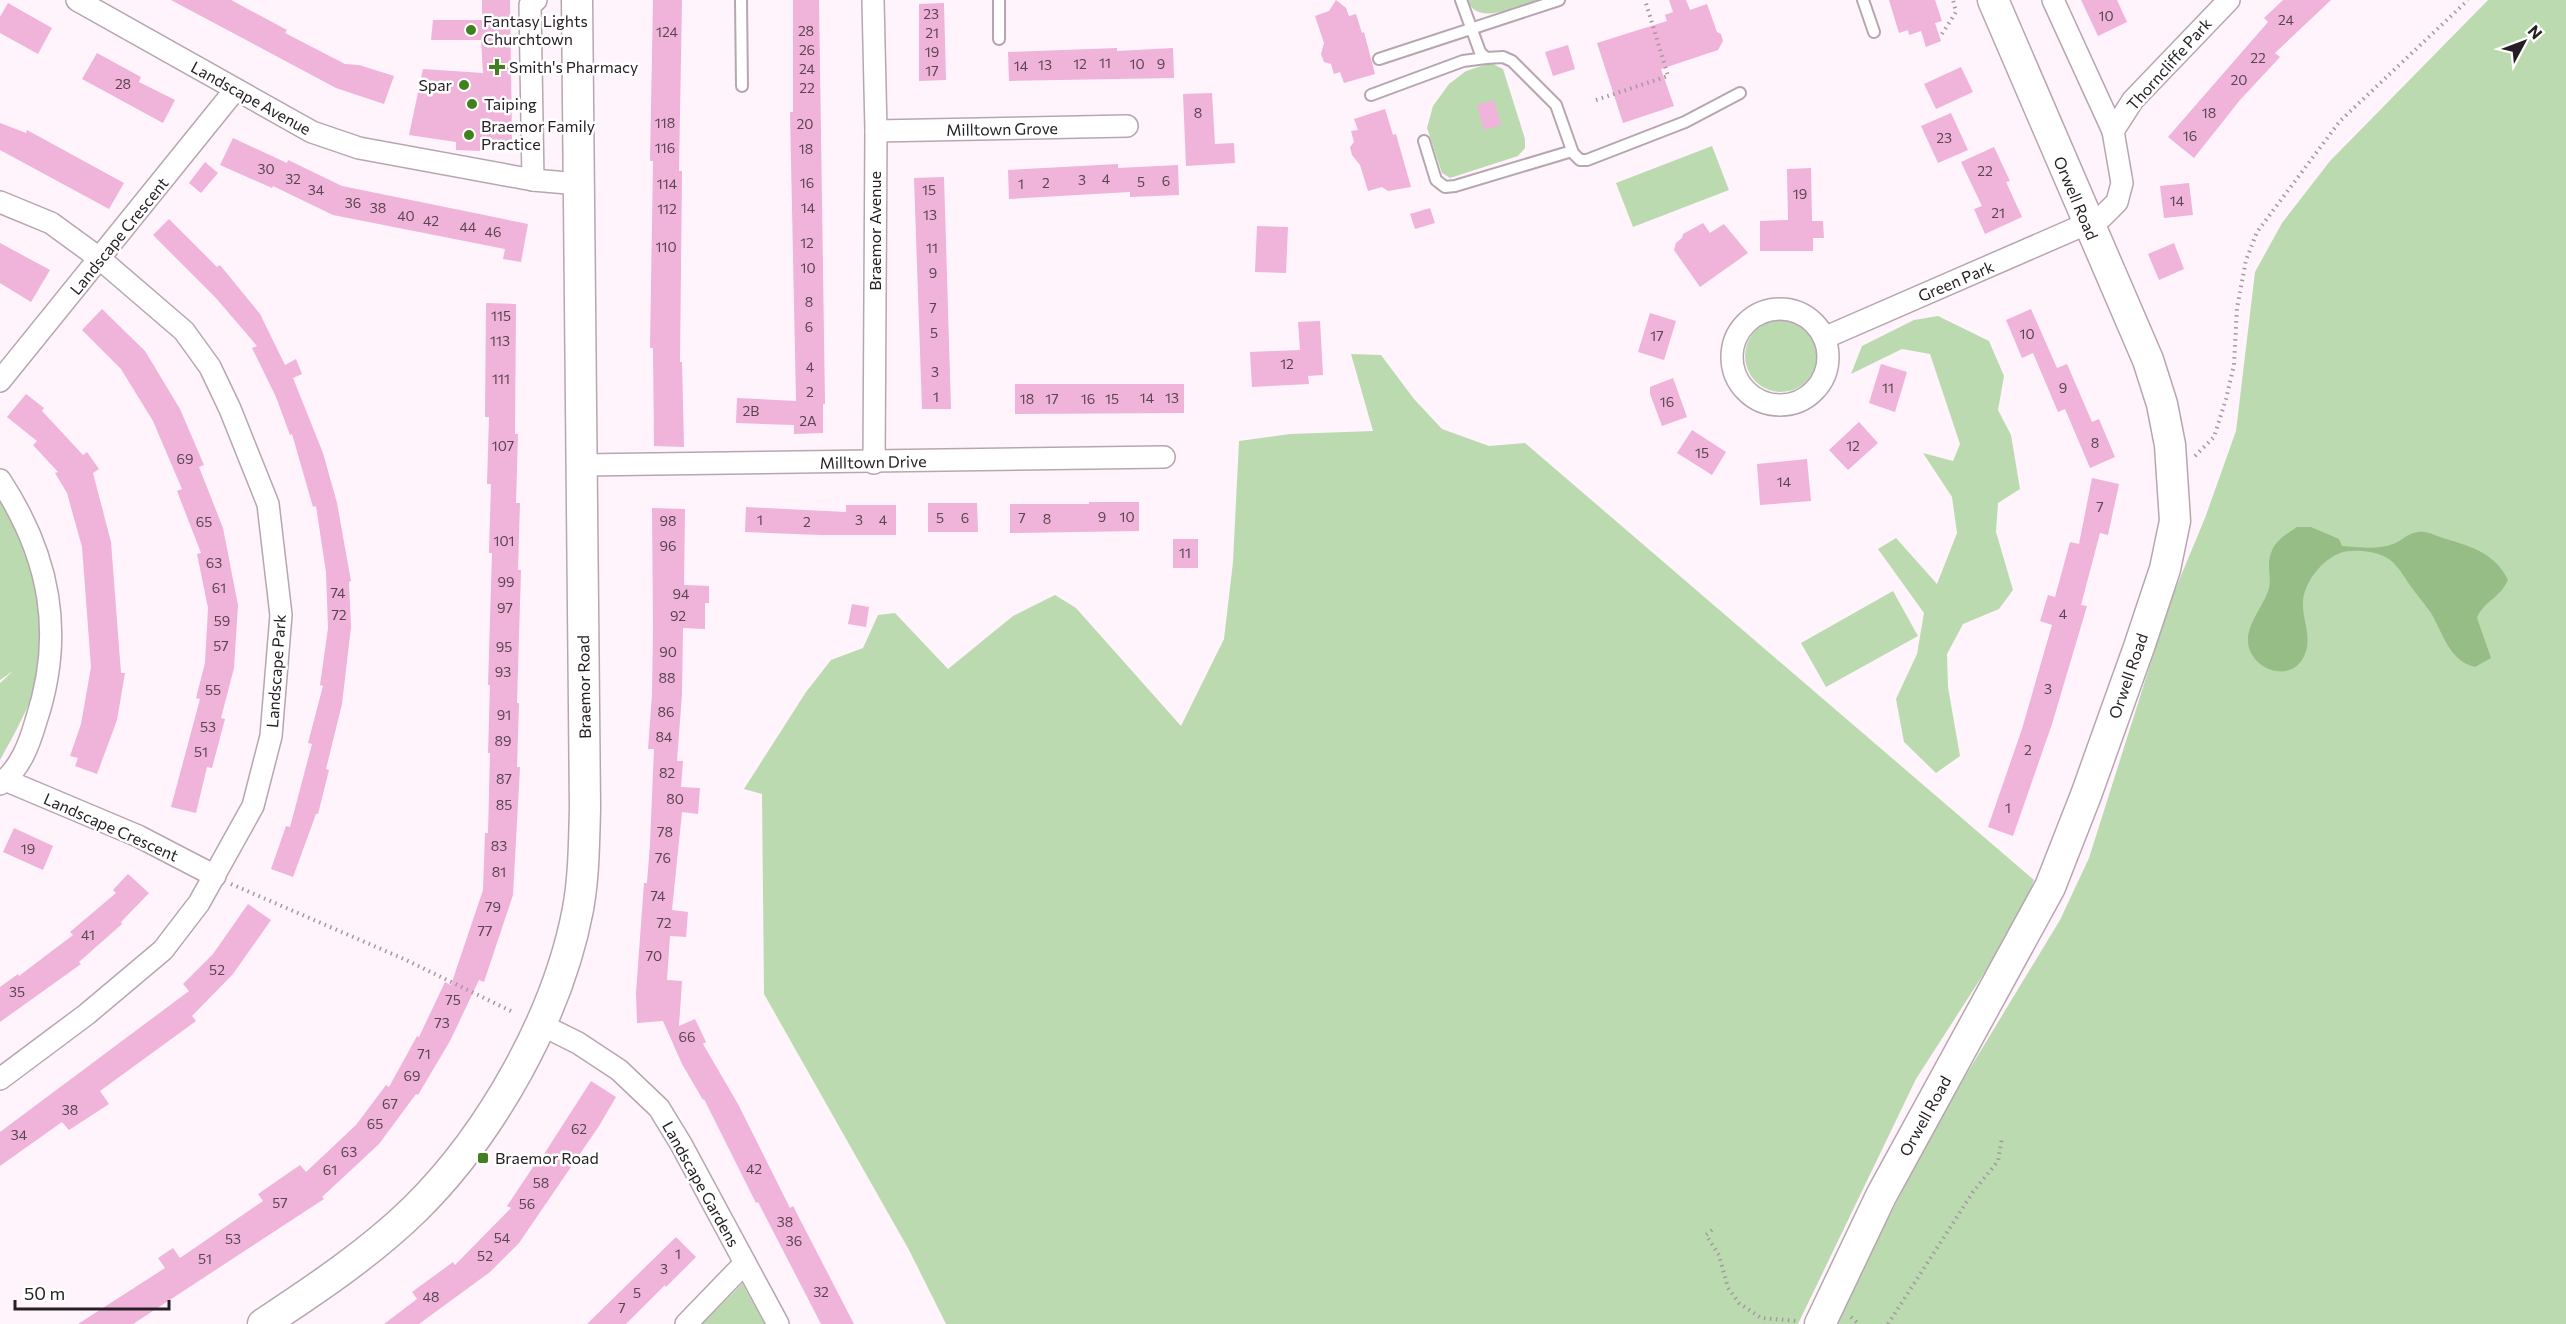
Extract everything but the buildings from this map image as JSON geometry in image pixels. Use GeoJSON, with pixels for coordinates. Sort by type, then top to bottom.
{"type":"FeatureCollection","features":[{"type":"Feature","properties":{"kind":"main road","name":"Braemor Road"},"geometry":{"type":"LineString","coordinates":[[263,1324],[351,1262],[394,1228],[433,1191],[461,1158],[499,1103],[528,1018],[567,951],[578,908],[585,809],[577,0]]}},
{"type":"Feature","properties":{"kind":"main road","name":"Orwell Road"},"geometry":{"type":"LineString","coordinates":[[1820,1324],[1881,1196],[2050,887],[2086,795],[2165,569],[2175,521],[2174,478],[2162,404],[2148,360],[1993,0]]}},
{"type":"Feature","properties":{"kind":"street","name":"Landscape Avenue"},"geometry":{"type":"LineString","coordinates":[[77,0],[312,132],[359,148],[533,180],[579,184]]}},
{"type":"Feature","properties":{"kind":"street"},"geometry":{"type":"LineString","coordinates":[[533,180],[530,5],[537,0]]}},
{"type":"Feature","properties":{"kind":"street","name":"Braemor Avenue"},"geometry":{"type":"LineString","coordinates":[[873,0],[876,132],[874,463]]}},
{"type":"Feature","properties":{"kind":"street","name":"Thorncliffe Park"},"geometry":{"type":"LineString","coordinates":[[2053,0],[2113,131],[2122,183],[2117,202],[2102,217],[2088,225]]}},
{"type":"Feature","properties":{"kind":"street","name":"Thorncliffe Park"},"geometry":{"type":"LineString","coordinates":[[2113,131],[2133,100],[2229,0]]}},
{"type":"Feature","properties":{"kind":"street","name":"Landscape Crescent"},"geometry":{"type":"LineString","coordinates":[[0,381],[235,90]]}},
{"type":"Feature","properties":{"kind":"street","name":"Milltown Grove"},"geometry":{"type":"LineString","coordinates":[[876,132],[1127,126]]}},
{"type":"Feature","properties":{"kind":"street","name":"Landscape Park"},"geometry":{"type":"LineString","coordinates":[[0,202],[51,223],[99,258],[184,331],[210,367],[231,409],[268,504],[281,615],[271,736],[253,806],[221,879],[199,903],[163,950],[87,1014],[0,1079]]}},
{"type":"Feature","properties":{"kind":"street","name":"Green Park"},"geometry":{"type":"LineString","coordinates":[[1824,338],[2088,225]]}},
{"type":"Feature","properties":{"kind":"street"},"geometry":{"type":"LineString","coordinates":[[1773,310],[1789,310],[1815,325],[1824,338],[1828,354],[1826,370],[1819,385],[1808,396],[1794,404],[1778,406],[1761,402],[1748,393],[1738,381],[1732,366],[1732,351],[1737,336],[1746,323],[1758,314],[1773,310]]}},
{"type":"Feature","properties":{"kind":"street","name":"Milltown Drive"},"geometry":{"type":"LineString","coordinates":[[582,465],[874,463],[1164,457]]}},
{"type":"Feature","properties":{"kind":"street","name":"Landscape Crescent"},"geometry":{"type":"LineString","coordinates":[[0,480],[20,510],[36,547],[47,590],[51,626],[51,657],[40,711],[27,751],[2,782],[138,836],[221,879]]}},
{"type":"Feature","properties":{"kind":"street","name":"Landscape Gardens"},"geometry":{"type":"LineString","coordinates":[[528,1018],[578,1043],[619,1070],[658,1108],[681,1144],[778,1324]]}},
{"type":"Feature","properties":{"kind":"street","name":"Landscape Gardens"},"geometry":{"type":"LineString","coordinates":[[686,1324],[745,1263]]}},
{"type":"Feature","properties":{"kind":"lane"},"geometry":{"type":"LineString","coordinates":[[741,0],[742,86]]}},
{"type":"Feature","properties":{"kind":"lane"},"geometry":{"type":"LineString","coordinates":[[999,0],[999,39]]}},
{"type":"Feature","properties":{"kind":"lane"},"geometry":{"type":"LineString","coordinates":[[1461,0],[1480,52],[1486,58]]}},
{"type":"Feature","properties":{"kind":"lane"},"geometry":{"type":"LineString","coordinates":[[1379,59],[1559,0]]}},
{"type":"Feature","properties":{"kind":"lane"},"geometry":{"type":"LineString","coordinates":[[1863,0],[1874,32]]}},
{"type":"Feature","properties":{"kind":"lane"},"geometry":{"type":"LineString","coordinates":[[1371,95],[1463,61],[1503,57],[1512,61],[1556,105],[1572,151],[1580,160],[1587,160],[1685,122],[1740,93]]}},
{"type":"Feature","properties":{"kind":"lane"},"geometry":{"type":"LineString","coordinates":[[1424,141],[1436,180],[1445,187],[1572,151]]}},
{"type":"Feature","properties":{"kind":"path"},"geometry":{"type":"LineString","coordinates":[[1596,100],[1668,76],[1645,0]]}},
{"type":"Feature","properties":{"kind":"path"},"geometry":{"type":"LineString","coordinates":[[1942,34],[1956,12],[1953,0]]}},
{"type":"Feature","properties":{"kind":"path"},"geometry":{"type":"LineString","coordinates":[[2174,478],[2214,437],[2234,365],[2237,308],[2246,260],[2257,232],[2340,121],[2468,0]]}},
{"type":"Feature","properties":{"kind":"path"},"geometry":{"type":"LineString","coordinates":[[221,879],[404,959],[528,1018]]}},
{"type":"Feature","properties":{"kind":"path"},"geometry":{"type":"LineString","coordinates":[[1888,1324],[1973,1191],[1998,1161],[2001,1138]]}},
{"type":"Feature","properties":{"kind":"path"},"geometry":{"type":"LineString","coordinates":[[1712,1230],[1706,1235],[1719,1255],[1728,1288],[1739,1303],[1761,1318],[1820,1324]]}},
{"type":"Feature","properties":{"kind":"path"},"geometry":{"type":"LineString","coordinates":[[1761,1318],[1763,1324]]}},
{"type":"Feature","properties":{"kind":"shaded area"},"geometry":{"type":"Polygon","coordinates":[[[1468,0],[1540,0],[1489,13],[1473,8],[1468,0]]]}},
{"type":"Feature","properties":{"kind":"shaded area"},"geometry":{"type":"Polygon","coordinates":[[[2488,0],[2566,0],[2566,1324],[1834,1324],[1938,1121],[2060,920],[2089,858],[2170,602],[2205,518],[2236,431],[2255,272],[2282,223],[2330,161],[2488,0]]]}},
{"type":"Feature","properties":{"kind":"shaded area"},"geometry":{"type":"Polygon","coordinates":[[[1491,63],[1503,69],[1525,139],[1525,148],[1518,156],[1450,178],[1442,173],[1427,128],[1433,106],[1449,84],[1466,71],[1491,63]]]}},
{"type":"Feature","properties":{"kind":"shaded area"},"geometry":{"type":"Polygon","coordinates":[[[1712,146],[1729,190],[1633,227],[1616,183],[1712,146]]]}},
{"type":"Feature","properties":{"kind":"shaded area"},"geometry":{"type":"Polygon","coordinates":[[[1938,316],[1989,341],[2004,376],[1998,410],[2011,435],[2020,489],[1998,503],[1996,532],[2013,590],[1999,609],[1963,624],[1947,654],[1948,687],[1960,756],[1936,773],[1904,742],[1896,699],[1917,654],[1924,613],[1878,549],[1896,538],[1937,584],[1957,533],[1952,497],[1923,453],[1953,461],[1960,444],[1930,354],[1902,349],[1851,374],[1862,346],[1914,320],[1938,316]]]}},
{"type":"Feature","properties":{"kind":"shaded area"},"geometry":{"type":"Polygon","coordinates":[[[1781,320],[1795,323],[1807,330],[1814,342],[1817,356],[1814,370],[1807,382],[1795,389],[1781,392],[1767,389],[1755,382],[1748,370],[1745,356],[1748,342],[1755,330],[1767,323],[1781,320]]]}},
{"type":"Feature","properties":{"kind":"shaded area"},"geometry":{"type":"Polygon","coordinates":[[[1351,354],[1381,355],[1414,399],[1442,429],[1489,446],[1525,443],[2034,880],[2024,911],[1916,1079],[1798,1324],[946,1324],[909,1250],[764,994],[762,794],[744,789],[806,692],[831,660],[863,648],[878,615],[895,613],[948,669],[1013,616],[1055,595],[1076,608],[1181,726],[1224,639],[1233,562],[1239,441],[1290,434],[1373,431],[1351,354]]]}},
{"type":"Feature","properties":{"kind":"shaded area"},"geometry":{"type":"Polygon","coordinates":[[[0,495],[21,536],[31,562],[40,605],[43,649],[33,692],[21,721],[0,760],[0,683],[13,671],[0,680],[0,495]]]}},
{"type":"Feature","properties":{"kind":"shaded area"},"geometry":{"type":"Polygon","coordinates":[[[2297,527],[2311,527],[2339,539],[2342,546],[2375,548],[2396,543],[2411,534],[2424,532],[2470,547],[2488,556],[2508,580],[2477,618],[2491,658],[2475,667],[2459,659],[2448,645],[2431,613],[2394,563],[2377,554],[2355,551],[2333,556],[2310,580],[2303,602],[2307,645],[2301,661],[2286,671],[2269,669],[2260,664],[2249,648],[2249,632],[2269,588],[2269,559],[2273,548],[2280,539],[2297,527]]]}},
{"type":"Feature","properties":{"kind":"shaded area"},"geometry":{"type":"Polygon","coordinates":[[[1893,591],[1918,636],[1826,687],[1801,643],[1893,591]]]}},
{"type":"Feature","properties":{"kind":"shaded area"},"geometry":{"type":"Polygon","coordinates":[[[742,1284],[765,1324],[702,1324],[742,1284]]]}},
{"type":"Feature","properties":{"kind":"place","name":"Fantasy Lights Churchtown"},"geometry":{"type":"Point","coordinates":[471,30]}},
{"type":"Feature","properties":{"kind":"place","name":"Smith's Pharmacy"},"geometry":{"type":"Point","coordinates":[497,67]}},
{"type":"Feature","properties":{"kind":"place","name":"Spar"},"geometry":{"type":"Point","coordinates":[464,85]}},
{"type":"Feature","properties":{"kind":"place","name":"Taiping"},"geometry":{"type":"Point","coordinates":[472,104]}},
{"type":"Feature","properties":{"kind":"place","name":"Braemor Family Practice"},"geometry":{"type":"Point","coordinates":[469,135]}},
{"type":"Feature","properties":{"kind":"place","name":"Braemor Road"},"geometry":{"type":"Point","coordinates":[483,1158]}}]}
